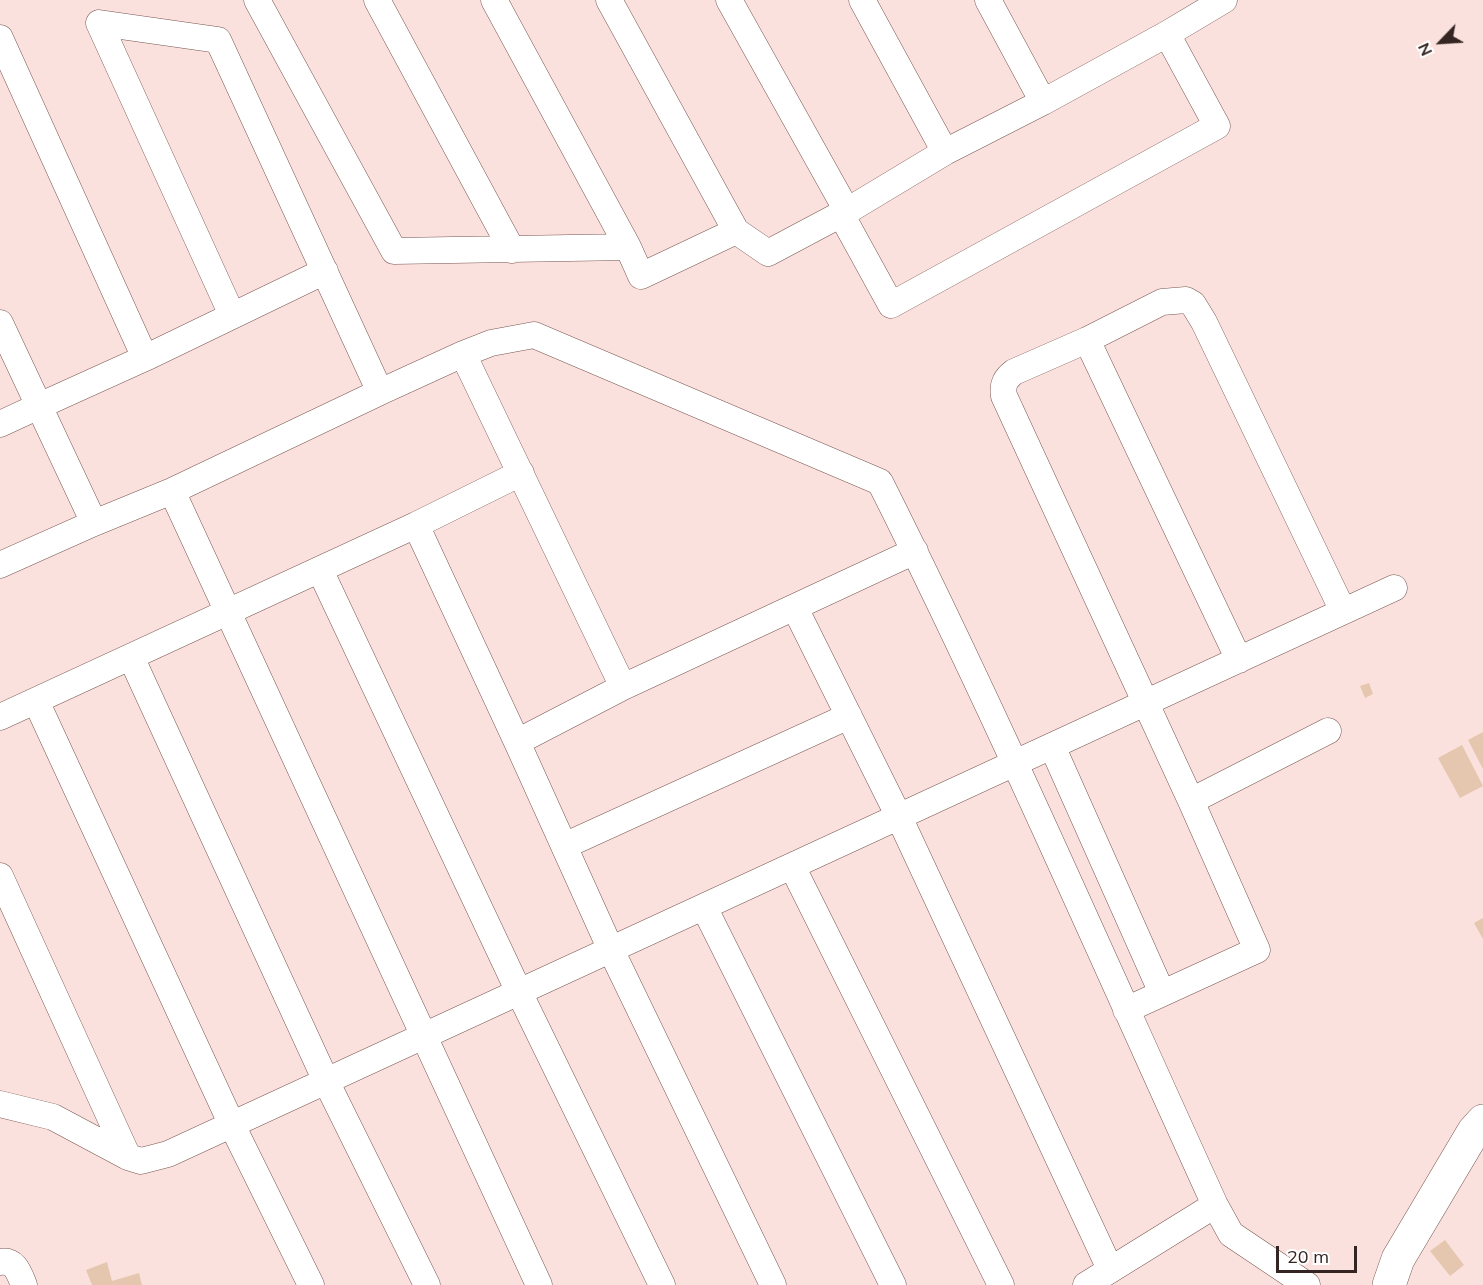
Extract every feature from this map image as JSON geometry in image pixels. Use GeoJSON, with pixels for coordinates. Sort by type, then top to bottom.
{"type":"FeatureCollection","features":[{"type":"Feature","properties":{"kind":"street"},"geometry":{"type":"LineString","coordinates":[[257,0],[394,251],[628,248]]}},
{"type":"Feature","properties":{"kind":"street"},"geometry":{"type":"LineString","coordinates":[[377,0],[512,250]]}},
{"type":"Feature","properties":{"kind":"street"},"geometry":{"type":"LineString","coordinates":[[494,0],[641,276],[736,231]]}},
{"type":"Feature","properties":{"kind":"street"},"geometry":{"type":"LineString","coordinates":[[609,0],[736,231],[768,253],[844,212],[945,152],[1043,102],[1224,0]]}},
{"type":"Feature","properties":{"kind":"street"},"geometry":{"type":"LineString","coordinates":[[729,0],[844,212],[891,305],[1217,126],[1167,34]]}},
{"type":"Feature","properties":{"kind":"street"},"geometry":{"type":"LineString","coordinates":[[862,0],[945,152]]}},
{"type":"Feature","properties":{"kind":"street"},"geometry":{"type":"LineString","coordinates":[[988,0],[1043,102]]}},
{"type":"Feature","properties":{"kind":"street"},"geometry":{"type":"LineString","coordinates":[[232,315],[99,22],[218,40],[380,392]]}},
{"type":"Feature","properties":{"kind":"street"},"geometry":{"type":"LineString","coordinates":[[0,38],[145,358]]}},
{"type":"Feature","properties":{"kind":"street"},"geometry":{"type":"LineString","coordinates":[[0,424],[325,272]]}},
{"type":"Feature","properties":{"kind":"street"},"geometry":{"type":"LineString","coordinates":[[1126,1010],[1257,950],[1191,801],[1004,396],[1003,389],[1008,377],[1014,372],[1086,340],[1162,302],[1186,300],[1192,304],[1209,333],[1343,611]]}},
{"type":"Feature","properties":{"kind":"street"},"geometry":{"type":"LineString","coordinates":[[0,323],[94,523]]}},
{"type":"Feature","properties":{"kind":"street"},"geometry":{"type":"LineString","coordinates":[[0,565],[172,491],[463,354],[491,343],[534,335],[880,482],[1015,763],[1215,1205],[1231,1234],[1307,1285]]}},
{"type":"Feature","properties":{"kind":"street"},"geometry":{"type":"LineString","coordinates":[[1086,340],[1239,660]]}},
{"type":"Feature","properties":{"kind":"street"},"geometry":{"type":"LineString","coordinates":[[463,354],[623,687]]}},
{"type":"Feature","properties":{"kind":"street"},"geometry":{"type":"LineString","coordinates":[[0,717],[416,525],[520,473]]}},
{"type":"Feature","properties":{"kind":"street"},"geometry":{"type":"LineString","coordinates":[[172,491],[539,1285]]}},
{"type":"Feature","properties":{"kind":"street"},"geometry":{"type":"LineString","coordinates":[[416,525],[611,950],[773,1285]]}},
{"type":"Feature","properties":{"kind":"street"},"geometry":{"type":"LineString","coordinates":[[517,742],[623,687],[795,609],[915,551]]}},
{"type":"Feature","properties":{"kind":"street"},"geometry":{"type":"LineString","coordinates":[[320,570],[519,992],[662,1285]]}},
{"type":"Feature","properties":{"kind":"street"},"geometry":{"type":"LineString","coordinates":[[0,1104],[53,1117],[128,1157],[141,1161],[168,1154],[1394,588]]}},
{"type":"Feature","properties":{"kind":"street"},"geometry":{"type":"LineString","coordinates":[[795,609],[899,817],[1110,1269]]}},
{"type":"Feature","properties":{"kind":"street"},"geometry":{"type":"LineString","coordinates":[[130,657],[326,1081],[426,1285]]}},
{"type":"Feature","properties":{"kind":"street"},"geometry":{"type":"LineString","coordinates":[[36,701],[232,1125],[311,1285]]}},
{"type":"Feature","properties":{"kind":"street"},"geometry":{"type":"LineString","coordinates":[[564,846],[849,716]]}},
{"type":"Feature","properties":{"kind":"street"},"geometry":{"type":"LineString","coordinates":[[1191,801],[1328,731]]}},
{"type":"Feature","properties":{"kind":"street"},"geometry":{"type":"LineString","coordinates":[[1052,746],[1162,993]]}},
{"type":"Feature","properties":{"kind":"street"},"geometry":{"type":"LineString","coordinates":[[792,866],[1002,1285]]}},
{"type":"Feature","properties":{"kind":"street"},"geometry":{"type":"LineString","coordinates":[[0,876],[128,1157]]}},
{"type":"Feature","properties":{"kind":"street"},"geometry":{"type":"LineString","coordinates":[[704,907],[893,1285]]}},
{"type":"Feature","properties":{"kind":"street"},"geometry":{"type":"LineString","coordinates":[[1389,1285],[1398,1259],[1474,1131],[1483,1121]]}},
{"type":"Feature","properties":{"kind":"street"},"geometry":{"type":"LineString","coordinates":[[1086,1285],[1215,1205]]}},
{"type":"Feature","properties":{"kind":"street"},"geometry":{"type":"LineString","coordinates":[[0,1262],[6,1261],[14,1265],[24,1285]]}},
{"type":"Feature","properties":{"kind":"building"},"geometry":{"type":"Polygon","coordinates":[[[1369,683],[1373,694],[1365,698],[1360,686],[1369,683]]]}},
{"type":"Feature","properties":{"kind":"building"},"geometry":{"type":"Polygon","coordinates":[[[1483,732],[1483,769],[1468,740],[1483,732]]]}},
{"type":"Feature","properties":{"kind":"building"},"geometry":{"type":"Polygon","coordinates":[[[1462,745],[1483,786],[1460,798],[1438,758],[1462,745]]]}},
{"type":"Feature","properties":{"kind":"building"},"geometry":{"type":"Polygon","coordinates":[[[1483,918],[1483,939],[1474,923],[1483,918]]]}},
{"type":"Feature","properties":{"kind":"building"},"geometry":{"type":"Polygon","coordinates":[[[1445,1240],[1464,1265],[1450,1276],[1430,1251],[1445,1240]]]}},
{"type":"Feature","properties":{"kind":"building"},"geometry":{"type":"Polygon","coordinates":[[[107,1262],[112,1281],[139,1273],[142,1285],[92,1285],[86,1270],[107,1262]]]}}]}
